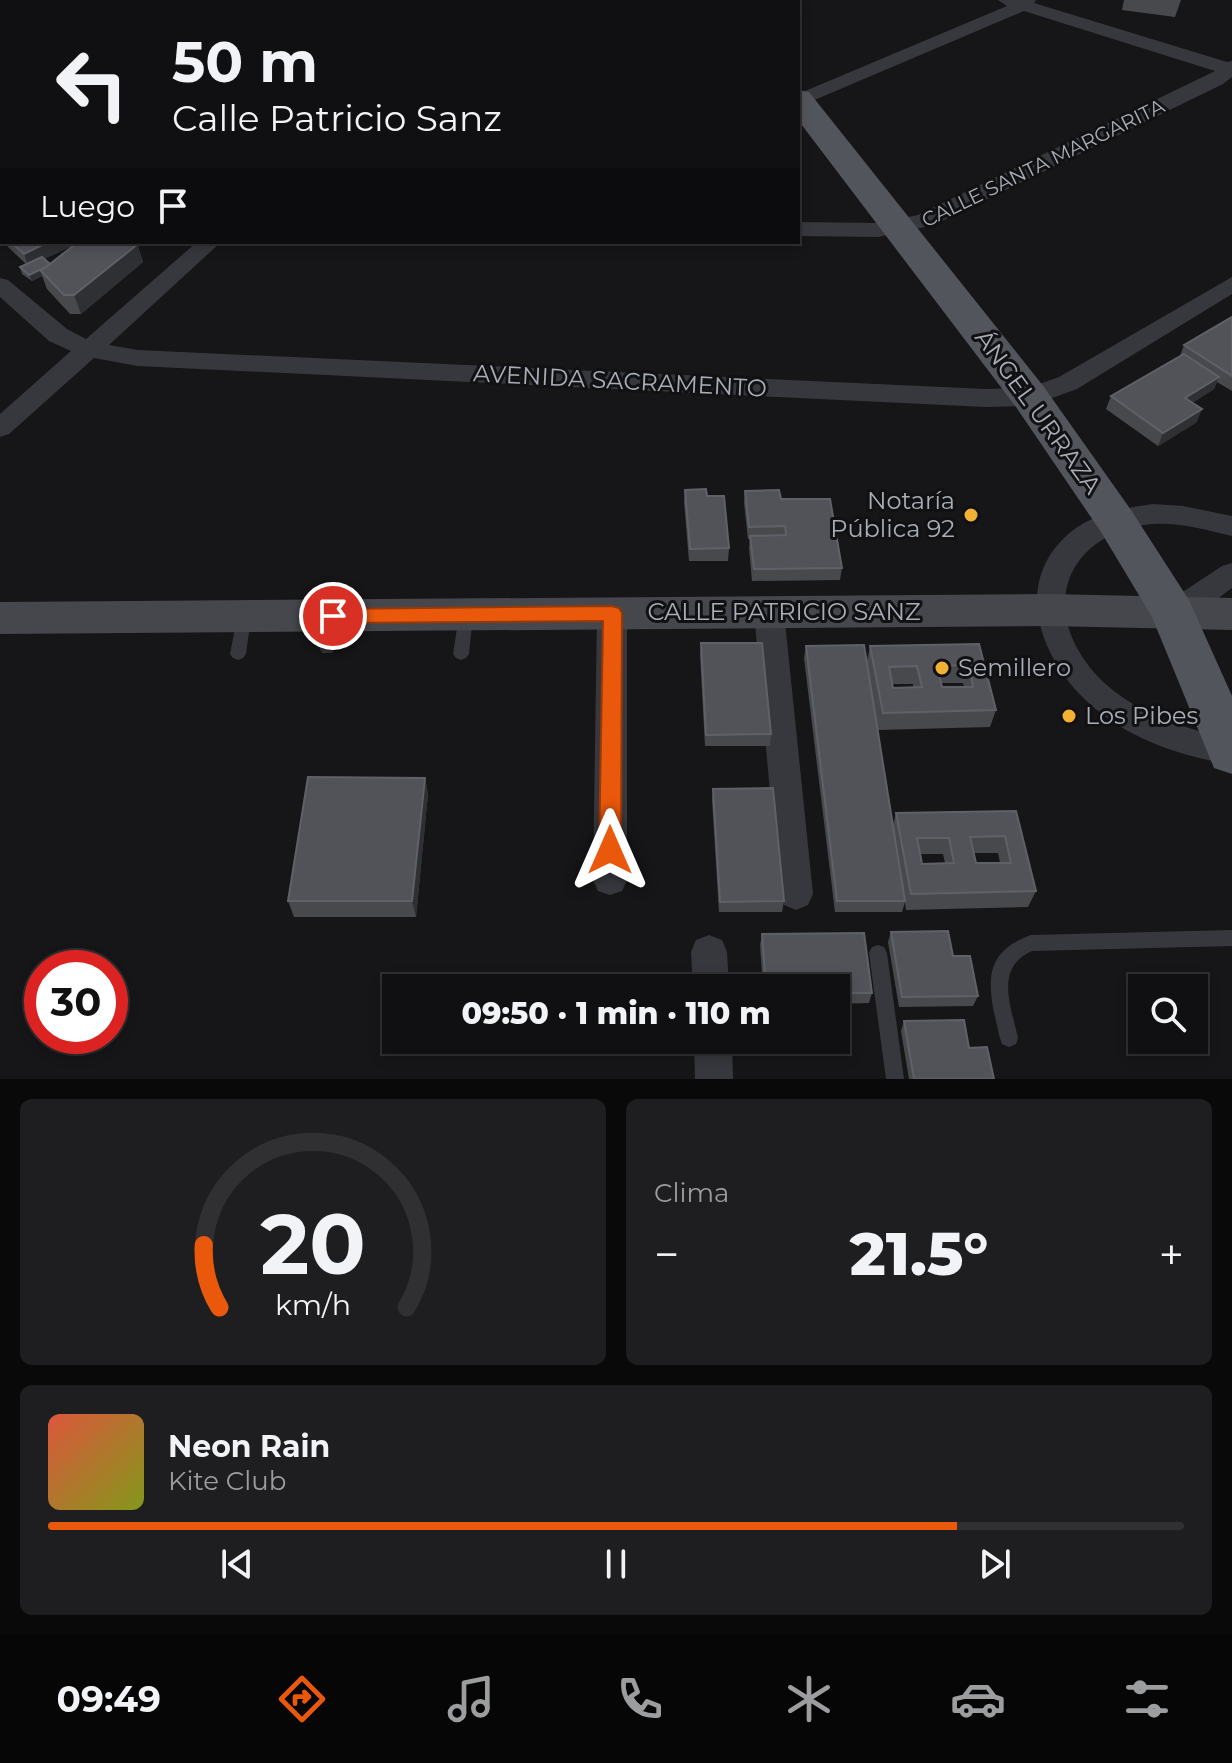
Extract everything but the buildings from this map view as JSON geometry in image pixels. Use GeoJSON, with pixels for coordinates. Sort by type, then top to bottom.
{"type":"FeatureCollection","features":[{"type":"Feature","properties":{"kind":"main road","name":"ÁNGEL URRAZA"},"geometry":{"type":"LineString","coordinates":[[800,102],[902,229],[1030,397],[1116,521],[1173,613],[1232,752]]}},
{"type":"Feature","properties":{"kind":"street"},"geometry":{"type":"LineString","coordinates":[[800,101],[1019,2],[1231,69]]}},
{"type":"Feature","properties":{"kind":"street","name":"CALLE SANTA MARGARITA"},"geometry":{"type":"LineString","coordinates":[[800,229],[867,233],[902,229],[1202,87],[1231,69]]}},
{"type":"Feature","properties":{"kind":"street"},"geometry":{"type":"LineString","coordinates":[[0,428],[208,244]]}},
{"type":"Feature","properties":{"kind":"street","name":"AVENIDA SACRAMENTO"},"geometry":{"type":"LineString","coordinates":[[0,285],[58,335],[87,349],[138,358],[971,398],[1030,397],[1068,383],[1232,284]]}},
{"type":"Feature","properties":{"kind":"street"},"geometry":{"type":"LineString","coordinates":[[1232,526],[1193,517],[1166,515],[1116,521],[1086,534],[1064,554],[1051,581],[1050,610],[1061,648],[1089,685],[1129,717],[1179,740],[1232,752]]}},
{"type":"Feature","properties":{"kind":"street"},"geometry":{"type":"LineString","coordinates":[[1173,613],[1232,574]]}},
{"type":"Feature","properties":{"kind":"street","name":"CALLE PATRICIO SANZ"},"geometry":{"type":"LineString","coordinates":[[0,618],[241,636],[464,634],[612,613],[1050,610],[1232,614]]}},
{"type":"Feature","properties":{"kind":"street"},"geometry":{"type":"LineString","coordinates":[[769,612],[796,894]]}},
{"type":"Feature","properties":{"kind":"street"},"geometry":{"type":"LineString","coordinates":[[610,880],[612,613]]}},
{"type":"Feature","properties":{"kind":"street"},"geometry":{"type":"LineString","coordinates":[[709,952],[710,974]]}},
{"type":"Feature","properties":{"kind":"street"},"geometry":{"type":"LineString","coordinates":[[713,1054],[714,1079]]}},
{"type":"Feature","properties":{"kind":"lane"},"geometry":{"type":"LineString","coordinates":[[1009,1038],[999,981],[1001,962],[1012,948],[1031,943],[1232,938]]}},
{"type":"Feature","properties":{"kind":"lane"},"geometry":{"type":"LineString","coordinates":[[878,953],[895,1079]]}},
{"type":"Feature","properties":{"kind":"place","name":"Notaría Pública 92"},"geometry":{"type":"Point","coordinates":[971,515]}},
{"type":"Feature","properties":{"kind":"place","name":"Semillero"},"geometry":{"type":"Point","coordinates":[942,668]}},
{"type":"Feature","properties":{"kind":"place","name":"Los Pibes"},"geometry":{"type":"Point","coordinates":[1069,716]}},
{"type":"Feature","properties":{"kind":"route"},"geometry":{"type":"LineString","coordinates":[[333,616],[612,613],[610,850]]}}]}
